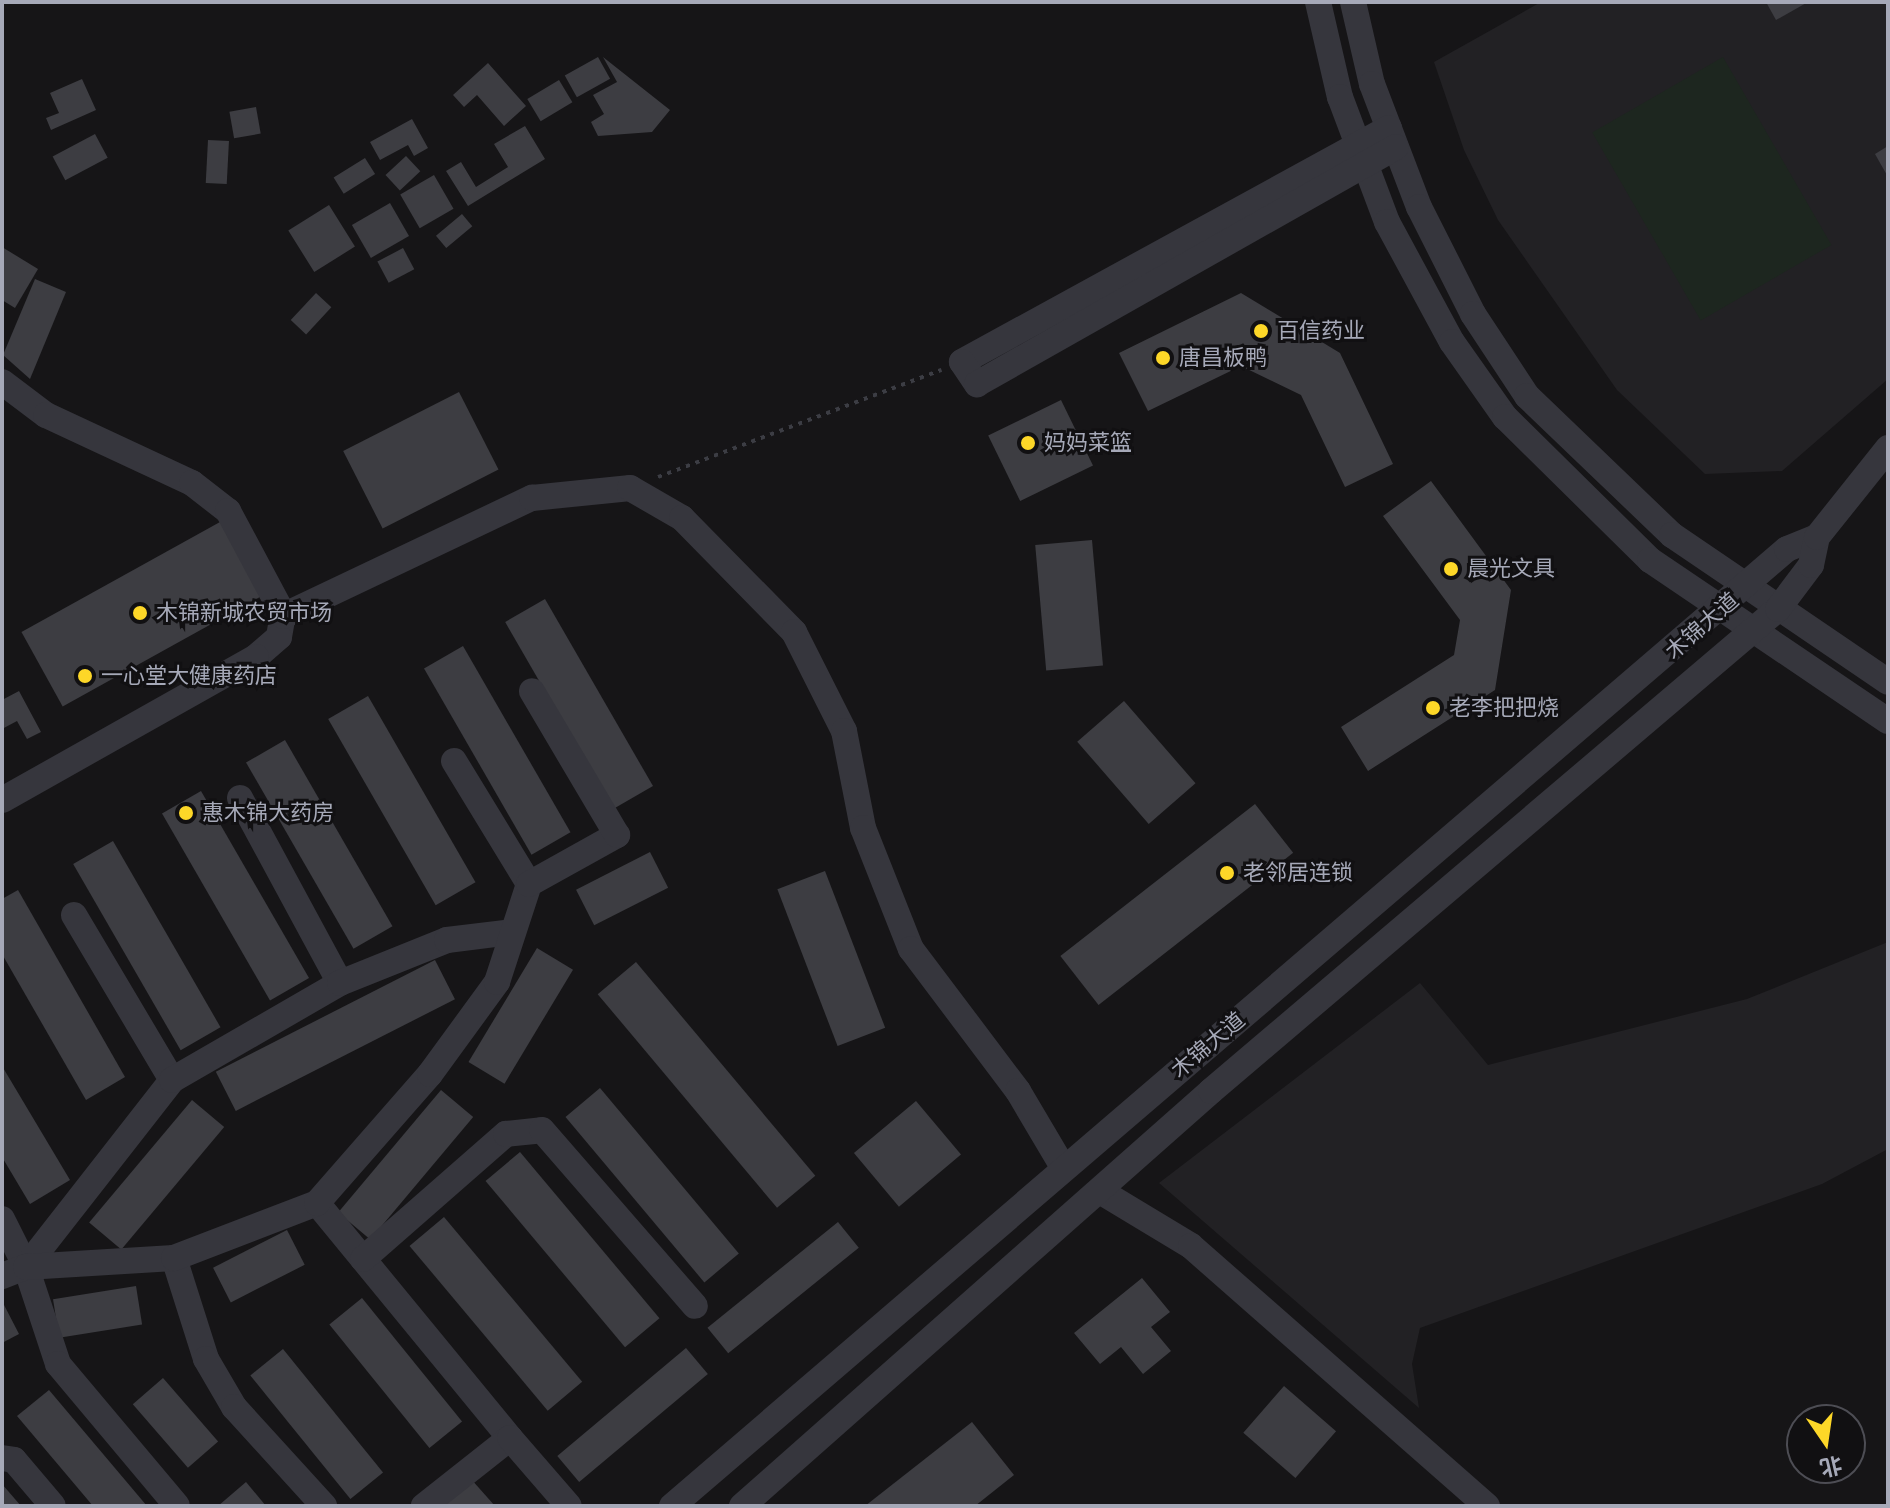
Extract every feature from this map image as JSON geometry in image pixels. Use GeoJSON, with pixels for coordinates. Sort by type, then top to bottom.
{"type":"FeatureCollection","features":[{"type":"Feature","properties":{"kind":"street"},"geometry":{"type":"LineString","coordinates":[[1318,2],[1361,155],[1387,222],[1452,342],[1505,417],[1650,560],[1888,721]]}},
{"type":"Feature","properties":{"kind":"street"},"geometry":{"type":"LineString","coordinates":[[1353,2],[1392,137],[1473,314],[1527,396],[1672,535],[1888,682]]}},
{"type":"Feature","properties":{"kind":"street"},"geometry":{"type":"LineString","coordinates":[[962,362],[1392,137]]}},
{"type":"Feature","properties":{"kind":"street"},"geometry":{"type":"LineString","coordinates":[[2,382],[46,415],[192,483],[228,511],[281,626]]}},
{"type":"Feature","properties":{"kind":"street"},"geometry":{"type":"LineString","coordinates":[[1817,537],[1888,448]]}},
{"type":"Feature","properties":{"kind":"street"},"geometry":{"type":"LineString","coordinates":[[2,800],[256,657],[281,626],[532,498],[630,488],[682,518],[794,632],[844,731],[863,828],[911,949],[1018,1091],[1063,1167]]}},
{"type":"Feature","properties":{"kind":"street","name":"木锦大道"},"geometry":{"type":"LineString","coordinates":[[672,1506],[1063,1167],[1721,610],[1787,549],[1817,537]]}},
{"type":"Feature","properties":{"kind":"street","name":"木锦大道"},"geometry":{"type":"LineString","coordinates":[[742,1506],[1100,1191],[1778,609],[1811,565],[1817,537]]}},
{"type":"Feature","properties":{"kind":"street"},"geometry":{"type":"LineString","coordinates":[[14,1271],[174,1258],[317,1203],[430,1074],[497,982],[529,884],[617,835],[532,691]]}},
{"type":"Feature","properties":{"kind":"street"},"geometry":{"type":"LineString","coordinates":[[454,761],[529,884]]}},
{"type":"Feature","properties":{"kind":"street"},"geometry":{"type":"LineString","coordinates":[[240,798],[340,983]]}},
{"type":"Feature","properties":{"kind":"street"},"geometry":{"type":"LineString","coordinates":[[74,915],[172,1080]]}},
{"type":"Feature","properties":{"kind":"street"},"geometry":{"type":"LineString","coordinates":[[14,1271],[172,1080],[340,983],[447,940],[512,932]]}},
{"type":"Feature","properties":{"kind":"street"},"geometry":{"type":"LineString","coordinates":[[363,1259],[506,1134],[542,1130],[695,1306]]}},
{"type":"Feature","properties":{"kind":"street"},"geometry":{"type":"LineString","coordinates":[[1100,1191],[1191,1246],[1487,1506]]}},
{"type":"Feature","properties":{"kind":"street"},"geometry":{"type":"LineString","coordinates":[[317,1203],[569,1506]]}},
{"type":"Feature","properties":{"kind":"street"},"geometry":{"type":"LineString","coordinates":[[2,1219],[14,1271],[58,1364],[177,1506]]}},
{"type":"Feature","properties":{"kind":"street"},"geometry":{"type":"LineString","coordinates":[[174,1258],[206,1359],[227,1395],[324,1506]]}},
{"type":"Feature","properties":{"kind":"street"},"geometry":{"type":"LineString","coordinates":[[424,1506],[510,1438]]}},
{"type":"Feature","properties":{"kind":"street"},"geometry":{"type":"LineString","coordinates":[[2,1458],[14,1460],[53,1506]]}},
{"type":"Feature","properties":{"kind":"path"},"geometry":{"type":"LineString","coordinates":[[630,488],[962,362]]}},
{"type":"Feature","properties":{"kind":"shaded area"},"geometry":{"type":"Polygon","coordinates":[[[1541,2],[1888,2],[1888,379],[1782,471],[1705,474],[1617,390],[1498,220],[1464,150],[1434,62],[1541,2]]]}},
{"type":"Feature","properties":{"kind":"shaded area"},"geometry":{"type":"Polygon","coordinates":[[[1723,57],[1832,245],[1701,320],[1592,132],[1723,57]]]}},
{"type":"Feature","properties":{"kind":"shaded area"},"geometry":{"type":"Polygon","coordinates":[[[1888,942],[1888,1149],[1822,1184],[1420,1328],[1412,1364],[1419,1408],[1159,1183],[1420,983],[1488,1065],[1747,999],[1888,942]]]}},
{"type":"Feature","properties":{"kind":"building"},"geometry":{"type":"Polygon","coordinates":[[[1766,2],[1808,2],[1776,20],[1766,2]]]}},
{"type":"Feature","properties":{"kind":"building"},"geometry":{"type":"Polygon","coordinates":[[[598,57],[610,79],[577,97],[565,75],[598,57]]]}},
{"type":"Feature","properties":{"kind":"building"},"geometry":{"type":"Polygon","coordinates":[[[603,57],[670,110],[652,132],[598,136],[591,122],[604,114],[593,95],[617,82],[603,57]]]}},
{"type":"Feature","properties":{"kind":"building"},"geometry":{"type":"Polygon","coordinates":[[[488,63],[526,106],[504,126],[477,95],[464,107],[453,95],[488,63]]]}},
{"type":"Feature","properties":{"kind":"building"},"geometry":{"type":"Polygon","coordinates":[[[82,79],[96,110],[51,130],[46,118],[59,113],[50,93],[82,79]]]}},
{"type":"Feature","properties":{"kind":"building"},"geometry":{"type":"Polygon","coordinates":[[[559,80],[572,102],[541,121],[527,99],[559,80]]]}},
{"type":"Feature","properties":{"kind":"building"},"geometry":{"type":"Polygon","coordinates":[[[256,107],[261,134],[234,138],[229,112],[256,107]]]}},
{"type":"Feature","properties":{"kind":"building"},"geometry":{"type":"Polygon","coordinates":[[[412,119],[428,148],[414,156],[408,145],[380,160],[370,142],[412,119]]]}},
{"type":"Feature","properties":{"kind":"building"},"geometry":{"type":"Polygon","coordinates":[[[525,126],[545,159],[468,206],[446,171],[461,162],[476,187],[508,167],[494,144],[525,126]]]}},
{"type":"Feature","properties":{"kind":"building"},"geometry":{"type":"Polygon","coordinates":[[[95,134],[108,158],[65,180],[53,157],[95,134]]]}},
{"type":"Feature","properties":{"kind":"building"},"geometry":{"type":"Polygon","coordinates":[[[208,140],[229,141],[227,184],[206,183],[208,140]]]}},
{"type":"Feature","properties":{"kind":"building"},"geometry":{"type":"Polygon","coordinates":[[[1888,146],[1888,177],[1875,154],[1888,146]]]}},
{"type":"Feature","properties":{"kind":"building"},"geometry":{"type":"Polygon","coordinates":[[[406,156],[420,171],[400,190],[386,175],[406,156]]]}},
{"type":"Feature","properties":{"kind":"building"},"geometry":{"type":"Polygon","coordinates":[[[365,158],[375,174],[344,194],[334,178],[365,158]]]}},
{"type":"Feature","properties":{"kind":"building"},"geometry":{"type":"Polygon","coordinates":[[[434,175],[454,209],[420,228],[400,194],[434,175]]]}},
{"type":"Feature","properties":{"kind":"building"},"geometry":{"type":"Polygon","coordinates":[[[390,203],[409,236],[371,258],[352,225],[390,203]]]}},
{"type":"Feature","properties":{"kind":"building"},"geometry":{"type":"Polygon","coordinates":[[[329,205],[355,247],[314,272],[288,230],[329,205]]]}},
{"type":"Feature","properties":{"kind":"building"},"geometry":{"type":"Polygon","coordinates":[[[462,214],[472,226],[446,248],[436,236],[462,214]]]}},
{"type":"Feature","properties":{"kind":"building"},"geometry":{"type":"Polygon","coordinates":[[[2,247],[38,269],[15,308],[2,300],[2,247]]]}},
{"type":"Feature","properties":{"kind":"building"},"geometry":{"type":"Polygon","coordinates":[[[403,248],[414,269],[389,283],[377,262],[403,248]]]}},
{"type":"Feature","properties":{"kind":"building"},"geometry":{"type":"Polygon","coordinates":[[[35,279],[66,292],[30,379],[3,355],[35,279]]]}},
{"type":"Feature","properties":{"kind":"building"},"geometry":{"type":"Polygon","coordinates":[[[316,293],[331,307],[306,334],[291,320],[316,293]]]}},
{"type":"Feature","properties":{"kind":"building"},"geometry":{"type":"Polygon","coordinates":[[[1241,293],[1340,353],[1393,464],[1345,487],[1301,395],[1241,366],[1148,411],[1119,353],[1241,293]]]}},
{"type":"Feature","properties":{"kind":"building"},"geometry":{"type":"Polygon","coordinates":[[[459,392],[498,470],[383,529],[343,451],[459,392]]]}},
{"type":"Feature","properties":{"kind":"building"},"geometry":{"type":"Polygon","coordinates":[[[1061,400],[1093,466],[1020,501],[988,436],[1061,400]]]}},
{"type":"Feature","properties":{"kind":"building"},"geometry":{"type":"Polygon","coordinates":[[[1431,481],[1511,590],[1495,690],[1368,771],[1341,727],[1454,655],[1460,620],[1383,516],[1431,481]]]}},
{"type":"Feature","properties":{"kind":"building","name":"木锦新城农贸市场"},"geometry":{"type":"Polygon","coordinates":[[[220,522],[261,596],[63,706],[21,632],[220,522]]]}},
{"type":"Feature","properties":{"kind":"building"},"geometry":{"type":"Polygon","coordinates":[[[1092,540],[1103,666],[1046,670],[1035,545],[1092,540]]]}},
{"type":"Feature","properties":{"kind":"building"},"geometry":{"type":"Polygon","coordinates":[[[545,599],[653,786],[613,809],[505,622],[545,599]]]}},
{"type":"Feature","properties":{"kind":"building"},"geometry":{"type":"Polygon","coordinates":[[[463,646],[570,832],[532,855],[424,668],[463,646]]]}},
{"type":"Feature","properties":{"kind":"building"},"geometry":{"type":"Polygon","coordinates":[[[19,691],[41,732],[27,739],[17,721],[2,729],[2,700],[19,691]]]}},
{"type":"Feature","properties":{"kind":"building"},"geometry":{"type":"Polygon","coordinates":[[[368,696],[476,882],[436,905],[328,719],[368,696]]]}},
{"type":"Feature","properties":{"kind":"building"},"geometry":{"type":"Polygon","coordinates":[[[1124,701],[1196,783],[1149,824],[1077,742],[1124,701]]]}},
{"type":"Feature","properties":{"kind":"building"},"geometry":{"type":"Polygon","coordinates":[[[285,740],[393,926],[354,949],[246,762],[285,740]]]}},
{"type":"Feature","properties":{"kind":"building"},"geometry":{"type":"Polygon","coordinates":[[[201,791],[309,978],[270,1001],[162,814],[201,791]]]}},
{"type":"Feature","properties":{"kind":"building"},"geometry":{"type":"Polygon","coordinates":[[[1255,804],[1293,853],[1099,1005],[1060,956],[1255,804]]]}},
{"type":"Feature","properties":{"kind":"building"},"geometry":{"type":"Polygon","coordinates":[[[113,841],[220,1027],[181,1050],[73,864],[113,841]]]}},
{"type":"Feature","properties":{"kind":"building"},"geometry":{"type":"Polygon","coordinates":[[[650,852],[668,888],[594,925],[576,890],[650,852]]]}},
{"type":"Feature","properties":{"kind":"building"},"geometry":{"type":"Polygon","coordinates":[[[825,871],[885,1028],[838,1046],[777,889],[825,871]]]}},
{"type":"Feature","properties":{"kind":"building"},"geometry":{"type":"Polygon","coordinates":[[[18,890],[125,1077],[86,1100],[2,954],[2,899],[18,890]]]}},
{"type":"Feature","properties":{"kind":"building"},"geometry":{"type":"Polygon","coordinates":[[[537,948],[573,970],[505,1084],[468,1062],[537,948]]]}},
{"type":"Feature","properties":{"kind":"building"},"geometry":{"type":"Polygon","coordinates":[[[435,960],[455,999],[236,1111],[216,1072],[435,960]]]}},
{"type":"Feature","properties":{"kind":"building"},"geometry":{"type":"Polygon","coordinates":[[[636,962],[815,1176],[777,1208],[598,994],[636,962]]]}},
{"type":"Feature","properties":{"kind":"building"},"geometry":{"type":"Polygon","coordinates":[[[2,1066],[70,1180],[30,1204],[2,1157],[2,1066]]]}},
{"type":"Feature","properties":{"kind":"building"},"geometry":{"type":"Polygon","coordinates":[[[600,1088],[739,1253],[704,1282],[566,1117],[600,1088]]]}},
{"type":"Feature","properties":{"kind":"building"},"geometry":{"type":"Polygon","coordinates":[[[441,1090],[473,1117],[370,1240],[338,1213],[441,1090]]]}},
{"type":"Feature","properties":{"kind":"building"},"geometry":{"type":"Polygon","coordinates":[[[192,1100],[224,1127],[121,1250],[89,1223],[192,1100]]]}},
{"type":"Feature","properties":{"kind":"building"},"geometry":{"type":"Polygon","coordinates":[[[916,1101],[961,1155],[899,1207],[854,1153],[916,1101]]]}},
{"type":"Feature","properties":{"kind":"building"},"geometry":{"type":"Polygon","coordinates":[[[520,1152],[659,1318],[625,1347],[486,1181],[520,1152]]]}},
{"type":"Feature","properties":{"kind":"building"},"geometry":{"type":"Polygon","coordinates":[[[444,1217],[582,1382],[548,1411],[410,1246],[444,1217]]]}},
{"type":"Feature","properties":{"kind":"building"},"geometry":{"type":"Polygon","coordinates":[[[838,1222],[859,1248],[728,1353],[707,1328],[838,1222]]]}},
{"type":"Feature","properties":{"kind":"building"},"geometry":{"type":"Polygon","coordinates":[[[287,1230],[305,1265],[231,1302],[213,1268],[287,1230]]]}},
{"type":"Feature","properties":{"kind":"building"},"geometry":{"type":"Polygon","coordinates":[[[1142,1278],[1170,1312],[1151,1327],[1171,1351],[1143,1374],[1121,1347],[1100,1364],[1074,1333],[1142,1278]]]}},
{"type":"Feature","properties":{"kind":"building"},"geometry":{"type":"Polygon","coordinates":[[[136,1286],[142,1325],[59,1338],[53,1299],[136,1286]]]}},
{"type":"Feature","properties":{"kind":"building"},"geometry":{"type":"Polygon","coordinates":[[[362,1298],[462,1422],[429,1448],[329,1324],[362,1298]]]}},
{"type":"Feature","properties":{"kind":"building"},"geometry":{"type":"Polygon","coordinates":[[[2,1301],[19,1334],[2,1343],[2,1301]]]}},
{"type":"Feature","properties":{"kind":"building"},"geometry":{"type":"Polygon","coordinates":[[[686,1348],[708,1374],[579,1482],[557,1456],[686,1348]]]}},
{"type":"Feature","properties":{"kind":"building"},"geometry":{"type":"Polygon","coordinates":[[[283,1349],[383,1473],[350,1499],[250,1375],[283,1349]]]}},
{"type":"Feature","properties":{"kind":"building"},"geometry":{"type":"Polygon","coordinates":[[[163,1378],[218,1441],[188,1468],[133,1404],[163,1378]]]}},
{"type":"Feature","properties":{"kind":"building"},"geometry":{"type":"Polygon","coordinates":[[[1284,1386],[1336,1431],[1295,1478],[1243,1433],[1284,1386]]]}},
{"type":"Feature","properties":{"kind":"building"},"geometry":{"type":"Polygon","coordinates":[[[49,1390],[147,1506],[93,1506],[17,1416],[49,1390]]]}},
{"type":"Feature","properties":{"kind":"building"},"geometry":{"type":"Polygon","coordinates":[[[972,1422],[1014,1475],[975,1506],[865,1506],[972,1422]]]}},
{"type":"Feature","properties":{"kind":"building"},"geometry":{"type":"Polygon","coordinates":[[[471,1479],[495,1506],[441,1506],[471,1479]]]}},
{"type":"Feature","properties":{"kind":"building"},"geometry":{"type":"Polygon","coordinates":[[[246,1482],[266,1506],[218,1506],[246,1482]]]}},
{"type":"Feature","properties":{"kind":"building"},"geometry":{"type":"Polygon","coordinates":[[[2,1484],[21,1506],[2,1506],[2,1484]]]}},
{"type":"Feature","properties":{"kind":"place","name":"百信药业"},"geometry":{"type":"Point","coordinates":[1261,331]}},
{"type":"Feature","properties":{"kind":"place","name":"唐昌板鸭"},"geometry":{"type":"Point","coordinates":[1163,358]}},
{"type":"Feature","properties":{"kind":"place","name":"妈妈菜篮"},"geometry":{"type":"Point","coordinates":[1028,443]}},
{"type":"Feature","properties":{"kind":"place","name":"晨光文具"},"geometry":{"type":"Point","coordinates":[1451,569]}},
{"type":"Feature","properties":{"kind":"place","name":"木锦新城农贸市场"},"geometry":{"type":"Point","coordinates":[140,613]}},
{"type":"Feature","properties":{"kind":"place","name":"一心堂大健康药店"},"geometry":{"type":"Point","coordinates":[85,676]}},
{"type":"Feature","properties":{"kind":"place","name":"老李把把烧"},"geometry":{"type":"Point","coordinates":[1433,708]}},
{"type":"Feature","properties":{"kind":"place","name":"惠木锦大药房"},"geometry":{"type":"Point","coordinates":[186,813]}},
{"type":"Feature","properties":{"kind":"place","name":"老邻居连锁"},"geometry":{"type":"Point","coordinates":[1227,873]}}]}
